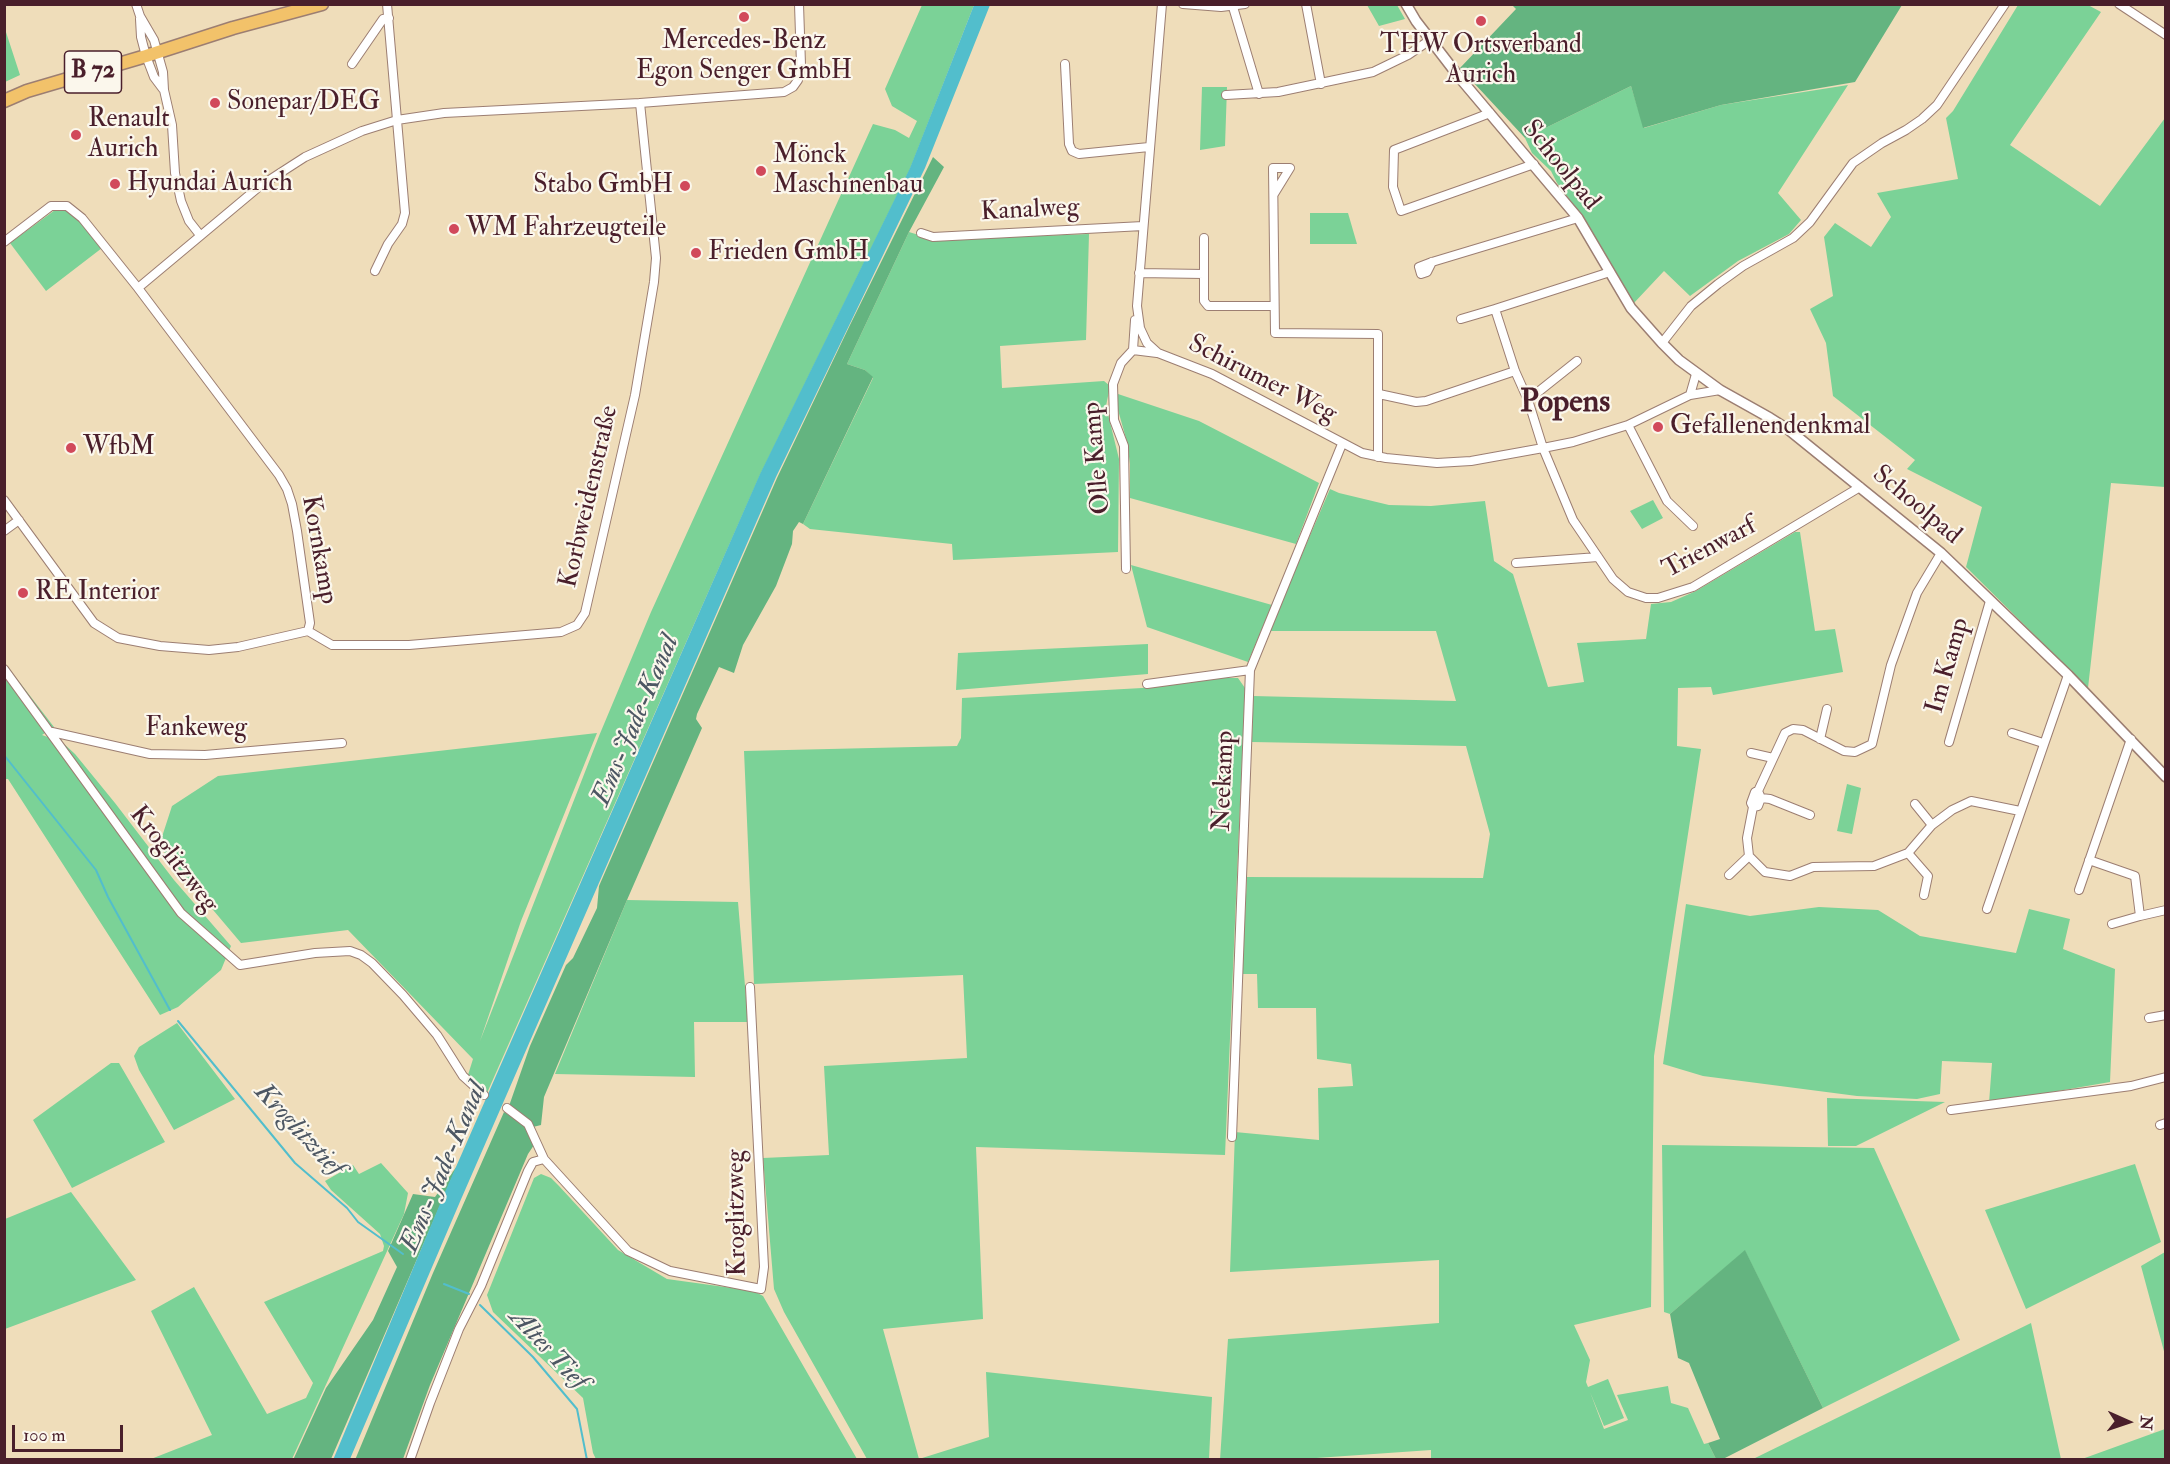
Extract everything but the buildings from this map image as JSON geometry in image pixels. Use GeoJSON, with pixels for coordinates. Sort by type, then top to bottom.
{"type":"FeatureCollection","features":[{"type":"Feature","properties":{"kind":"main road","name":"B 72"},"geometry":{"type":"LineString","coordinates":[[4,101],[233,28],[322,4]]}},
{"type":"Feature","properties":{"kind":"street"},"geometry":{"type":"LineString","coordinates":[[136,4],[154,40],[152,55],[163,72],[164,90],[172,125],[177,188],[189,221],[200,235]]}},
{"type":"Feature","properties":{"kind":"street"},"geometry":{"type":"LineString","coordinates":[[375,271],[388,244],[402,224],[405,213],[387,4]]}},
{"type":"Feature","properties":{"kind":"street"},"geometry":{"type":"LineString","coordinates":[[138,288],[260,186],[304,157],[362,131],[397,120],[444,112],[640,103],[769,95],[784,92],[793,87],[798,80],[801,65],[799,4]]}},
{"type":"Feature","properties":{"kind":"street","name":"Schirumer Weg"},"geometry":{"type":"LineString","coordinates":[[1162,4],[1137,306],[1140,328],[1147,343],[1158,353],[1212,374],[1362,453],[1378,457],[1437,463],[1471,461],[1573,442],[1628,425],[1690,394],[1720,390]]}},
{"type":"Feature","properties":{"kind":"street"},"geometry":{"type":"LineString","coordinates":[[1183,4],[1206,7],[1233,7],[1245,4]]}},
{"type":"Feature","properties":{"kind":"street"},"geometry":{"type":"LineString","coordinates":[[1306,4],[1321,84]]}},
{"type":"Feature","properties":{"kind":"street","name":"Schoolpad"},"geometry":{"type":"LineString","coordinates":[[1406,4],[1430,40],[1578,218],[1631,308],[1662,344],[1696,374],[1789,430],[1941,554],[2067,675],[2166,777]]}},
{"type":"Feature","properties":{"kind":"street"},"geometry":{"type":"LineString","coordinates":[[1662,344],[1691,306],[1718,284],[1743,266],[1793,238],[1802,230],[1853,163],[1922,119],[1937,105],[2005,4]]}},
{"type":"Feature","properties":{"kind":"street"},"geometry":{"type":"LineString","coordinates":[[2119,4],[2166,35]]}},
{"type":"Feature","properties":{"kind":"street"},"geometry":{"type":"LineString","coordinates":[[1233,7],[1259,94]]}},
{"type":"Feature","properties":{"kind":"street"},"geometry":{"type":"LineString","coordinates":[[352,64],[383,19],[389,18]]}},
{"type":"Feature","properties":{"kind":"street"},"geometry":{"type":"LineString","coordinates":[[1227,95],[1259,94],[1321,84],[1382,68],[1408,55],[1430,40]]}},
{"type":"Feature","properties":{"kind":"street"},"geometry":{"type":"LineString","coordinates":[[1065,64],[1069,144],[1072,151],[1079,154],[1149,147]]}},
{"type":"Feature","properties":{"kind":"street","name":"Korbweidenstraße"},"geometry":{"type":"LineString","coordinates":[[308,631],[332,645],[409,645],[561,632],[576,625],[585,613],[635,395],[654,282],[656,258],[640,103]]}},
{"type":"Feature","properties":{"kind":"street"},"geometry":{"type":"LineString","coordinates":[[1490,113],[1394,150],[1393,187],[1401,210],[1534,164]]}},
{"type":"Feature","properties":{"kind":"street"},"geometry":{"type":"LineString","coordinates":[[1274,194],[1275,333],[1378,334],[1378,457]]}},
{"type":"Feature","properties":{"kind":"street","name":"Kornkamp"},"geometry":{"type":"LineString","coordinates":[[4,242],[51,206],[67,206],[82,218],[138,288],[279,475],[286,489],[292,504],[299,543],[310,623],[308,631],[238,647],[209,650],[160,646],[118,638],[94,623],[4,500]]}},
{"type":"Feature","properties":{"kind":"street"},"geometry":{"type":"LineString","coordinates":[[1432,262],[1578,218]]}},
{"type":"Feature","properties":{"kind":"street","name":"Kanalweg"},"geometry":{"type":"LineString","coordinates":[[921,233],[933,237],[1143,226]]}},
{"type":"Feature","properties":{"kind":"street"},"geometry":{"type":"LineString","coordinates":[[1204,238],[1204,301],[1208,306],[1274,306]]}},
{"type":"Feature","properties":{"kind":"street"},"geometry":{"type":"LineString","coordinates":[[1461,319],[1610,272]]}},
{"type":"Feature","properties":{"kind":"street"},"geometry":{"type":"LineString","coordinates":[[1139,273],[1204,274]]}},
{"type":"Feature","properties":{"kind":"street","name":"Olle Kamp"},"geometry":{"type":"LineString","coordinates":[[1126,569],[1124,446],[1114,420],[1113,384],[1121,363],[1133,350],[1137,306]]}},
{"type":"Feature","properties":{"kind":"street","name":"Trienwarf"},"geometry":{"type":"LineString","coordinates":[[1495,309],[1543,448],[1573,520],[1613,579],[1628,592],[1646,598],[1668,596],[1693,587],[1860,487]]}},
{"type":"Feature","properties":{"kind":"street"},"geometry":{"type":"LineString","coordinates":[[1133,350],[1158,353]]}},
{"type":"Feature","properties":{"kind":"street"},"geometry":{"type":"LineString","coordinates":[[1528,400],[1577,361]]}},
{"type":"Feature","properties":{"kind":"street"},"geometry":{"type":"LineString","coordinates":[[1379,394],[1416,402],[1426,401],[1515,371]]}},
{"type":"Feature","properties":{"kind":"street"},"geometry":{"type":"LineString","coordinates":[[1690,394],[1696,374]]}},
{"type":"Feature","properties":{"kind":"street"},"geometry":{"type":"LineString","coordinates":[[1628,425],[1667,501],[1693,526]]}},
{"type":"Feature","properties":{"kind":"street","name":"Neekamp"},"geometry":{"type":"LineString","coordinates":[[1232,1137],[1250,670],[1342,444]]}},
{"type":"Feature","properties":{"kind":"street"},"geometry":{"type":"LineString","coordinates":[[4,531],[19,520]]}},
{"type":"Feature","properties":{"kind":"street"},"geometry":{"type":"LineString","coordinates":[[1941,554],[1917,593],[1891,664],[1872,744],[1856,752],[1844,751],[1803,730],[1793,729],[1785,733],[1773,758],[1758,806],[1753,807],[1747,838],[1749,856],[1766,872],[1790,876],[1813,867],[1874,866],[1908,853],[1932,825],[1952,810],[1971,801],[2020,811]]}},
{"type":"Feature","properties":{"kind":"street"},"geometry":{"type":"LineString","coordinates":[[1516,563],[1598,557]]}},
{"type":"Feature","properties":{"kind":"street","name":"Im Kamp"},"geometry":{"type":"LineString","coordinates":[[1949,742],[1990,601]]}},
{"type":"Feature","properties":{"kind":"street","name":"Kroglitzweg"},"geometry":{"type":"LineString","coordinates":[[4,669],[52,732],[181,913],[240,965],[315,953],[350,951],[361,955],[403,995],[437,1035],[468,1082],[484,1095]]}},
{"type":"Feature","properties":{"kind":"street"},"geometry":{"type":"LineString","coordinates":[[1147,684],[1250,670]]}},
{"type":"Feature","properties":{"kind":"street"},"geometry":{"type":"LineString","coordinates":[[1987,909],[2067,675]]}},
{"type":"Feature","properties":{"kind":"street"},"geometry":{"type":"LineString","coordinates":[[1820,739],[1827,709]]}},
{"type":"Feature","properties":{"kind":"street","name":"Fankeweg"},"geometry":{"type":"LineString","coordinates":[[52,732],[150,754],[205,755],[342,743]]}},
{"type":"Feature","properties":{"kind":"street"},"geometry":{"type":"LineString","coordinates":[[2012,733],[2043,743]]}},
{"type":"Feature","properties":{"kind":"street"},"geometry":{"type":"LineString","coordinates":[[2079,890],[2131,739]]}},
{"type":"Feature","properties":{"kind":"street"},"geometry":{"type":"LineString","coordinates":[[1751,753],[1773,758]]}},
{"type":"Feature","properties":{"kind":"street"},"geometry":{"type":"LineString","coordinates":[[1760,795],[1810,815]]}},
{"type":"Feature","properties":{"kind":"street"},"geometry":{"type":"LineString","coordinates":[[1915,804],[1932,825]]}},
{"type":"Feature","properties":{"kind":"street"},"geometry":{"type":"LineString","coordinates":[[1908,853],[1928,876],[1924,895]]}},
{"type":"Feature","properties":{"kind":"street"},"geometry":{"type":"LineString","coordinates":[[1729,875],[1749,856]]}},
{"type":"Feature","properties":{"kind":"street"},"geometry":{"type":"LineString","coordinates":[[2089,860],[2135,876],[2140,916]]}},
{"type":"Feature","properties":{"kind":"street"},"geometry":{"type":"LineString","coordinates":[[2112,924],[2166,910]]}},
{"type":"Feature","properties":{"kind":"street","name":"Kroglitzweg"},"geometry":{"type":"LineString","coordinates":[[507,1108],[528,1124],[544,1159],[628,1251],[670,1272],[761,1289],[764,1267],[750,987]]}},
{"type":"Feature","properties":{"kind":"street"},"geometry":{"type":"LineString","coordinates":[[2149,1018],[2166,1015]]}},
{"type":"Feature","properties":{"kind":"street"},"geometry":{"type":"LineString","coordinates":[[1951,1110],[2131,1086],[2166,1077]]}},
{"type":"Feature","properties":{"kind":"street"},"geometry":{"type":"LineString","coordinates":[[410,1460],[429,1403],[459,1329],[481,1286],[528,1171],[533,1162],[544,1159]]}},
{"type":"Feature","properties":{"kind":"green space"},"geometry":{"type":"Polygon","coordinates":[[[922,5],[974,5],[910,169],[760,475],[487,1093],[482,1091],[468,1075],[473,1059],[348,930],[241,943],[159,846],[172,806],[218,776],[597,733],[521,921],[480,1041],[599,736],[651,612],[873,124],[895,130],[909,138],[917,121],[892,106],[885,89],[922,5]]]}},
{"type":"Feature","properties":{"kind":"green space"},"geometry":{"type":"Polygon","coordinates":[[[1367,5],[1397,5],[1405,19],[1379,26],[1367,5]]]}},
{"type":"Feature","properties":{"kind":"green space"},"geometry":{"type":"Polygon","coordinates":[[[1512,5],[1902,5],[1855,82],[1721,105],[1643,128],[1631,86],[1525,138],[1460,68],[1516,9],[1512,5]]]}},
{"type":"Feature","properties":{"kind":"green space"},"geometry":{"type":"Polygon","coordinates":[[[2018,5],[2088,5],[2101,12],[2010,145],[2100,206],[2165,118],[2165,487],[2111,483],[2088,688],[1966,567],[1982,507],[1907,469],[1915,460],[1833,396],[1826,343],[1810,309],[1833,296],[1824,237],[1835,223],[1871,247],[1891,217],[1877,193],[1958,179],[1946,118],[1953,111],[2018,5]]]}},
{"type":"Feature","properties":{"kind":"green space"},"geometry":{"type":"Polygon","coordinates":[[[5,29],[20,75],[4,82],[5,29]]]}},
{"type":"Feature","properties":{"kind":"green space"},"geometry":{"type":"Polygon","coordinates":[[[1848,85],[1778,193],[1801,220],[1789,234],[1738,261],[1690,296],[1664,271],[1633,304],[1583,217],[1557,183],[1551,171],[1532,153],[1525,138],[1631,86],[1644,128],[1721,105],[1848,85]]]}},
{"type":"Feature","properties":{"kind":"green space"},"geometry":{"type":"Polygon","coordinates":[[[1202,87],[1227,87],[1225,146],[1200,150],[1202,87]]]}},
{"type":"Feature","properties":{"kind":"green space"},"geometry":{"type":"Polygon","coordinates":[[[933,157],[944,167],[909,232],[847,364],[865,370],[873,377],[803,524],[799,522],[793,531],[792,544],[776,586],[743,645],[734,673],[719,667],[697,714],[696,719],[702,728],[544,1097],[541,1125],[533,1127],[523,1115],[509,1106],[530,1046],[566,965],[573,958],[597,908],[599,886],[777,478],[933,157]]]}},
{"type":"Feature","properties":{"kind":"green space"},"geometry":{"type":"Polygon","coordinates":[[[55,210],[67,210],[76,216],[102,248],[46,291],[10,243],[55,210]]]}},
{"type":"Feature","properties":{"kind":"green space"},"geometry":{"type":"Polygon","coordinates":[[[1310,213],[1348,213],[1357,244],[1310,244],[1310,213]]]}},
{"type":"Feature","properties":{"kind":"green space"},"geometry":{"type":"Polygon","coordinates":[[[909,232],[935,240],[1089,234],[1086,340],[1000,346],[1002,388],[1104,381],[1110,386],[1106,406],[1119,459],[1118,552],[953,560],[952,544],[810,529],[803,524],[873,378],[865,370],[847,364],[909,232]]]}},
{"type":"Feature","properties":{"kind":"green space"},"geometry":{"type":"Polygon","coordinates":[[[1118,394],[1199,421],[1319,483],[1296,544],[1130,498],[1130,464],[1127,442],[1118,410],[1118,394]]]}},
{"type":"Feature","properties":{"kind":"green space"},"geometry":{"type":"Polygon","coordinates":[[[1330,489],[1389,505],[1431,506],[1485,501],[1494,561],[1513,574],[1548,687],[1584,682],[1577,643],[1646,639],[1651,604],[1671,602],[1696,591],[1795,532],[1800,532],[1815,631],[1835,629],[1843,672],[1713,695],[1711,687],[1678,688],[1677,746],[1701,749],[1654,1056],[1651,1307],[1574,1325],[1590,1360],[1586,1382],[1588,1387],[1608,1379],[1624,1418],[1604,1426],[1590,1392],[1604,1429],[1628,1420],[1617,1395],[1668,1386],[1671,1403],[1688,1408],[1704,1444],[1708,1443],[1716,1459],[1431,1460],[1431,1450],[1302,1459],[1220,1460],[1228,1339],[1439,1323],[1439,1260],[1230,1272],[1235,1132],[1319,1140],[1318,1088],[1353,1086],[1351,1064],[1317,1059],[1316,1008],[1258,1008],[1257,974],[1242,974],[1247,877],[1483,878],[1490,834],[1466,746],[1252,742],[1253,696],[1456,701],[1436,631],[1269,631],[1330,489]]]}},
{"type":"Feature","properties":{"kind":"green space"},"geometry":{"type":"Polygon","coordinates":[[[1653,500],[1663,518],[1642,529],[1630,511],[1653,500]]]}},
{"type":"Feature","properties":{"kind":"green space"},"geometry":{"type":"Polygon","coordinates":[[[1131,565],[1272,605],[1248,662],[1147,627],[1131,565]]]}},
{"type":"Feature","properties":{"kind":"green space"},"geometry":{"type":"Polygon","coordinates":[[[1148,644],[1148,674],[956,690],[958,653],[1148,644]]]}},
{"type":"Feature","properties":{"kind":"green space"},"geometry":{"type":"Polygon","coordinates":[[[4,662],[54,727],[42,735],[62,742],[75,754],[174,880],[231,946],[221,970],[178,1007],[160,1015],[8,779],[5,779],[4,662]]]}},
{"type":"Feature","properties":{"kind":"green space"},"geometry":{"type":"Polygon","coordinates":[[[1220,678],[1238,678],[1245,688],[1225,1155],[976,1147],[983,1319],[883,1329],[919,1459],[867,1459],[784,1312],[774,1289],[763,1158],[829,1155],[824,1066],[967,1058],[963,975],[754,984],[744,751],[957,746],[961,738],[962,698],[1142,688],[1220,678]]]}},
{"type":"Feature","properties":{"kind":"green space"},"geometry":{"type":"Polygon","coordinates":[[[1847,784],[1861,788],[1852,834],[1837,831],[1847,784]]]}},
{"type":"Feature","properties":{"kind":"green space"},"geometry":{"type":"Polygon","coordinates":[[[627,900],[738,902],[748,1022],[694,1022],[695,1077],[555,1074],[627,900]]]}},
{"type":"Feature","properties":{"kind":"green space"},"geometry":{"type":"Polygon","coordinates":[[[1686,904],[1750,916],[1819,907],[1878,910],[1920,936],[2016,953],[2029,909],[2070,919],[2063,949],[2115,969],[2110,1082],[1989,1103],[1992,1063],[1942,1061],[1940,1094],[1917,1099],[1857,1096],[1703,1076],[1663,1064],[1686,904]]]}},
{"type":"Feature","properties":{"kind":"green space"},"geometry":{"type":"Polygon","coordinates":[[[177,1023],[235,1099],[174,1130],[139,1070],[134,1056],[139,1047],[177,1023]]]}},
{"type":"Feature","properties":{"kind":"green space"},"geometry":{"type":"Polygon","coordinates":[[[111,1063],[119,1063],[165,1142],[72,1188],[33,1120],[111,1063]]]}},
{"type":"Feature","properties":{"kind":"green space"},"geometry":{"type":"Polygon","coordinates":[[[1827,1098],[1945,1102],[1856,1146],[1828,1146],[1827,1098]]]}},
{"type":"Feature","properties":{"kind":"green space"},"geometry":{"type":"Polygon","coordinates":[[[504,1112],[526,1128],[534,1145],[528,1154],[430,1385],[403,1459],[355,1460],[433,1273],[504,1112]]]}},
{"type":"Feature","properties":{"kind":"green space"},"geometry":{"type":"Polygon","coordinates":[[[1662,1145],[1874,1148],[1960,1340],[1823,1408],[1745,1251],[1670,1314],[1664,1312],[1662,1145]]]}},
{"type":"Feature","properties":{"kind":"green space"},"geometry":{"type":"Polygon","coordinates":[[[381,1163],[408,1193],[404,1214],[292,1459],[151,1459],[212,1435],[151,1311],[194,1287],[267,1414],[306,1398],[313,1383],[264,1302],[383,1251],[384,1246],[380,1234],[331,1190],[325,1181],[353,1165],[359,1174],[381,1163]]]}},
{"type":"Feature","properties":{"kind":"green space"},"geometry":{"type":"Polygon","coordinates":[[[2135,1164],[2161,1242],[2026,1309],[1985,1210],[2135,1164]]]}},
{"type":"Feature","properties":{"kind":"green space"},"geometry":{"type":"Polygon","coordinates":[[[457,1166],[331,1459],[293,1460],[326,1388],[373,1320],[397,1267],[388,1251],[413,1194],[435,1197],[457,1166]]]}},
{"type":"Feature","properties":{"kind":"green space"},"geometry":{"type":"Polygon","coordinates":[[[541,1174],[551,1178],[618,1250],[667,1279],[754,1291],[763,1296],[857,1459],[596,1459],[583,1398],[493,1312],[487,1295],[534,1178],[541,1174]]]}},
{"type":"Feature","properties":{"kind":"green space"},"geometry":{"type":"Polygon","coordinates":[[[71,1192],[136,1280],[5,1329],[5,1219],[71,1192]]]}},
{"type":"Feature","properties":{"kind":"green space"},"geometry":{"type":"Polygon","coordinates":[[[1745,1250],[1823,1408],[1723,1459],[1716,1459],[1708,1443],[1720,1439],[1689,1363],[1678,1358],[1670,1314],[1745,1250]]]}},
{"type":"Feature","properties":{"kind":"green space"},"geometry":{"type":"Polygon","coordinates":[[[2165,1252],[2165,1355],[2141,1266],[2165,1252]]]}},
{"type":"Feature","properties":{"kind":"green space"},"geometry":{"type":"Polygon","coordinates":[[[2031,1323],[2061,1459],[1753,1459],[2031,1323]]]}},
{"type":"Feature","properties":{"kind":"green space"},"geometry":{"type":"Polygon","coordinates":[[[986,1372],[1212,1397],[1209,1459],[919,1459],[989,1437],[986,1372]]]}},
{"type":"Feature","properties":{"kind":"green space"},"geometry":{"type":"Polygon","coordinates":[[[2165,1429],[2165,1459],[2082,1459],[2165,1429]]]}},
{"type":"Feature","properties":{"kind":"water"},"geometry":{"type":"Polygon","coordinates":[[[974,5],[990,5],[925,168],[776,477],[350,1459],[333,1460],[445,1192],[760,474],[910,168],[974,5]]]}},
{"type":"Feature","properties":{"kind":"waterway","name":"Kroglitztief"},"geometry":{"type":"LineString","coordinates":[[4,755],[96,870],[108,897],[170,1010]]}},
{"type":"Feature","properties":{"kind":"waterway","name":"Kroglitztief"},"geometry":{"type":"LineString","coordinates":[[178,1021],[295,1163],[347,1208],[358,1222],[403,1254]]}},
{"type":"Feature","properties":{"kind":"waterway","name":"Altes Tief"},"geometry":{"type":"LineString","coordinates":[[444,1284],[469,1294]]}},
{"type":"Feature","properties":{"kind":"waterway","name":"Altes Tief"},"geometry":{"type":"LineString","coordinates":[[480,1305],[533,1357],[577,1409],[587,1460]]}},
{"type":"Feature","properties":{"kind":"place","name":"Mercedes-Benz Egon Senger GmbH"},"geometry":{"type":"Point","coordinates":[744,17]}},
{"type":"Feature","properties":{"kind":"place","name":"THW Ortsverband Aurich"},"geometry":{"type":"Point","coordinates":[1481,21]}},
{"type":"Feature","properties":{"kind":"place","name":"Sonepar/DEG"},"geometry":{"type":"Point","coordinates":[215,103]}},
{"type":"Feature","properties":{"kind":"place","name":"Renault Aurich"},"geometry":{"type":"Point","coordinates":[76,135]}},
{"type":"Feature","properties":{"kind":"place","name":"Mönck Maschinenbau"},"geometry":{"type":"Point","coordinates":[761,171]}},
{"type":"Feature","properties":{"kind":"place","name":"Hyundai Aurich"},"geometry":{"type":"Point","coordinates":[115,184]}},
{"type":"Feature","properties":{"kind":"place","name":"Stabo GmbH"},"geometry":{"type":"Point","coordinates":[685,186]}},
{"type":"Feature","properties":{"kind":"place","name":"WM Fahrzeugteile"},"geometry":{"type":"Point","coordinates":[454,229]}},
{"type":"Feature","properties":{"kind":"place","name":"Frieden GmbH"},"geometry":{"type":"Point","coordinates":[696,253]}},
{"type":"Feature","properties":{"kind":"place","name":"Gefallenendenkmal"},"geometry":{"type":"Point","coordinates":[1658,427]}},
{"type":"Feature","properties":{"kind":"place","name":"WfbM"},"geometry":{"type":"Point","coordinates":[71,448]}},
{"type":"Feature","properties":{"kind":"place","name":"RE Interior"},"geometry":{"type":"Point","coordinates":[23,593]}},
{"type":"Feature","properties":{"kind":"district","name":"Popens"},"geometry":{"type":"Point","coordinates":[1565,404]}},
{"type":"Feature","properties":{"kind":"water label","name":"Ems-Jade-Kanal"},"geometry":{"type":"Point","coordinates":[637,721]}},
{"type":"Feature","properties":{"kind":"water label","name":"Ems-Jade-Kanal"},"geometry":{"type":"Point","coordinates":[445,1168]}}]}
